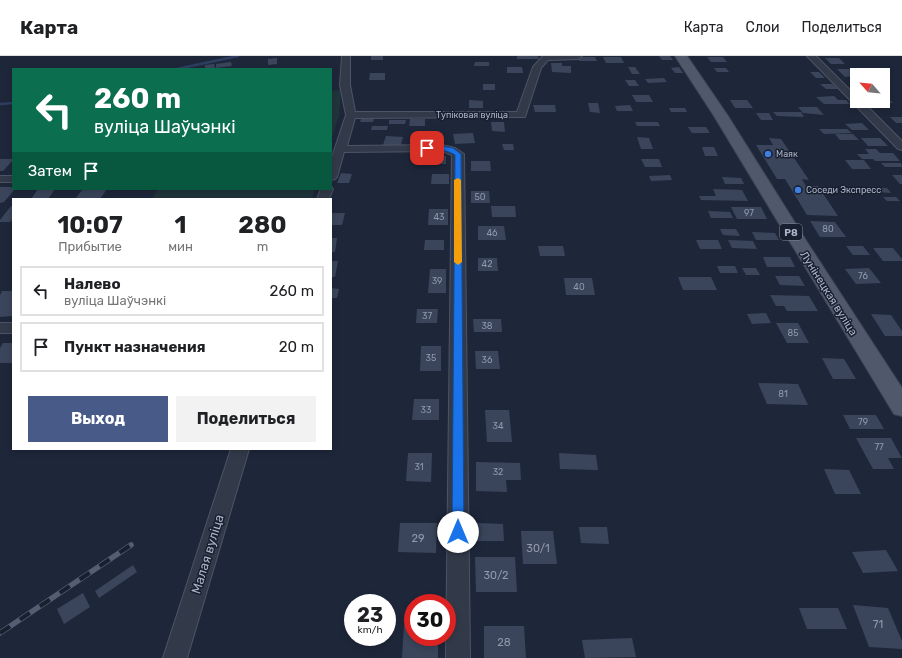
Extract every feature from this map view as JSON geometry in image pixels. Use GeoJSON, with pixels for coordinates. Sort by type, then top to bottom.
{"type":"FeatureCollection","features":[{"type":"Feature","properties":{"kind":"main road","name":"Лунінецкая вуліца"},"geometry":{"type":"LineString","coordinates":[[681,56],[721,116],[902,407]]}},
{"type":"Feature","properties":{"kind":"street"},"geometry":{"type":"LineString","coordinates":[[332,174],[351,115],[341,85],[346,56]]}},
{"type":"Feature","properties":{"kind":"street","name":"Тупіковая вуліца"},"geometry":{"type":"LineString","coordinates":[[351,115],[521,115],[537,67],[546,58],[578,56]]}},
{"type":"Feature","properties":{"kind":"street"},"geometry":{"type":"LineString","coordinates":[[811,56],[902,147]]}},
{"type":"Feature","properties":{"kind":"street"},"geometry":{"type":"LineString","coordinates":[[341,150],[442,148],[451,150],[458,154],[458,658]]}},
{"type":"Feature","properties":{"kind":"street"},"geometry":{"type":"LineString","coordinates":[[0,179],[12,179]]}},
{"type":"Feature","properties":{"kind":"street"},"geometry":{"type":"LineString","coordinates":[[0,328],[12,328]]}},
{"type":"Feature","properties":{"kind":"street","name":"Малая вуліца"},"geometry":{"type":"LineString","coordinates":[[175,658],[240,450]]}},
{"type":"Feature","properties":{"kind":"green space"},"geometry":{"type":"Polygon","coordinates":[[[341,90],[339,115],[332,137],[332,91],[341,90]]]}},
{"type":"Feature","properties":{"kind":"green space"},"geometry":{"type":"Polygon","coordinates":[[[157,190],[315,190],[312,198],[153,198],[157,190]]]}},
{"type":"Feature","properties":{"kind":"building"},"geometry":{"type":"Polygon","coordinates":[[[371,56],[383,56],[383,60],[371,60],[371,56]]]}},
{"type":"Feature","properties":{"kind":"building"},"geometry":{"type":"Polygon","coordinates":[[[517,56],[538,56],[539,59],[517,59],[517,56]]]}},
{"type":"Feature","properties":{"kind":"building"},"geometry":{"type":"Polygon","coordinates":[[[659,56],[670,56],[673,60],[662,60],[659,56]]]}},
{"type":"Feature","properties":{"kind":"building"},"geometry":{"type":"Polygon","coordinates":[[[578,57],[595,57],[597,61],[579,61],[578,57]]]}},
{"type":"Feature","properties":{"kind":"building"},"geometry":{"type":"Polygon","coordinates":[[[603,57],[621,57],[624,63],[606,63],[603,57]]]}},
{"type":"Feature","properties":{"kind":"building"},"geometry":{"type":"Polygon","coordinates":[[[707,57],[723,57],[727,62],[711,62],[707,57]]]}},
{"type":"Feature","properties":{"kind":"building"},"geometry":{"type":"Polygon","coordinates":[[[277,58],[277,64],[268,65],[268,59],[277,58]]]}},
{"type":"Feature","properties":{"kind":"building"},"geometry":{"type":"Polygon","coordinates":[[[825,58],[839,58],[845,64],[831,64],[825,58]]]}},
{"type":"Feature","properties":{"kind":"building"},"geometry":{"type":"Polygon","coordinates":[[[231,62],[232,66],[216,68],[216,64],[231,62]]]}},
{"type":"Feature","properties":{"kind":"building"},"geometry":{"type":"Polygon","coordinates":[[[475,62],[489,62],[489,66],[474,66],[475,62]]]}},
{"type":"Feature","properties":{"kind":"building"},"geometry":{"type":"Polygon","coordinates":[[[551,63],[562,63],[562,66],[571,66],[571,73],[552,72],[551,63]]]}},
{"type":"Feature","properties":{"kind":"building"},"geometry":{"type":"Polygon","coordinates":[[[214,64],[215,68],[205,68],[205,65],[214,64]]]}},
{"type":"Feature","properties":{"kind":"building"},"geometry":{"type":"Polygon","coordinates":[[[507,67],[522,67],[523,73],[507,73],[507,67]]]}},
{"type":"Feature","properties":{"kind":"building"},"geometry":{"type":"Polygon","coordinates":[[[628,67],[635,67],[640,74],[632,74],[628,67]]]}},
{"type":"Feature","properties":{"kind":"building"},"geometry":{"type":"Polygon","coordinates":[[[679,67],[683,73],[675,73],[671,68],[679,67]]]}},
{"type":"Feature","properties":{"kind":"building"},"geometry":{"type":"Polygon","coordinates":[[[714,68],[726,68],[729,72],[717,72],[714,68]]]}},
{"type":"Feature","properties":{"kind":"building"},"geometry":{"type":"Polygon","coordinates":[[[837,69],[850,69],[850,77],[845,77],[837,69]]]}},
{"type":"Feature","properties":{"kind":"building"},"geometry":{"type":"Polygon","coordinates":[[[810,72],[819,72],[825,78],[816,78],[810,72]]]}},
{"type":"Feature","properties":{"kind":"building"},"geometry":{"type":"Polygon","coordinates":[[[370,73],[385,73],[385,80],[369,80],[370,73]]]}},
{"type":"Feature","properties":{"kind":"building"},"geometry":{"type":"Polygon","coordinates":[[[664,78],[667,82],[648,83],[645,79],[664,78]]]}},
{"type":"Feature","properties":{"kind":"building"},"geometry":{"type":"Polygon","coordinates":[[[625,80],[635,80],[639,86],[629,86],[625,80]]]}},
{"type":"Feature","properties":{"kind":"building"},"geometry":{"type":"Polygon","coordinates":[[[483,84],[495,84],[495,90],[483,90],[483,84]]]}},
{"type":"Feature","properties":{"kind":"building"},"geometry":{"type":"Polygon","coordinates":[[[820,84],[832,84],[838,89],[826,89],[820,84]]]}},
{"type":"Feature","properties":{"kind":"building"},"geometry":{"type":"Polygon","coordinates":[[[632,95],[649,95],[653,102],[636,102],[632,95]]]}},
{"type":"Feature","properties":{"kind":"building"},"geometry":{"type":"Polygon","coordinates":[[[834,96],[838,100],[846,100],[850,104],[824,104],[816,97],[834,96]]]}},
{"type":"Feature","properties":{"kind":"building"},"geometry":{"type":"Polygon","coordinates":[[[469,100],[483,101],[483,108],[469,108],[469,100]]]}},
{"type":"Feature","properties":{"kind":"building"},"geometry":{"type":"Polygon","coordinates":[[[730,100],[747,100],[753,108],[735,108],[730,100]]]}},
{"type":"Feature","properties":{"kind":"building"},"geometry":{"type":"Polygon","coordinates":[[[588,103],[598,103],[600,113],[590,112],[588,103]]]}},
{"type":"Feature","properties":{"kind":"building"},"geometry":{"type":"Polygon","coordinates":[[[533,105],[555,105],[556,112],[535,112],[533,105]]]}},
{"type":"Feature","properties":{"kind":"building"},"geometry":{"type":"Polygon","coordinates":[[[630,105],[633,111],[617,111],[615,106],[630,105]]]}},
{"type":"Feature","properties":{"kind":"building"},"geometry":{"type":"Polygon","coordinates":[[[798,107],[817,107],[824,115],[803,113],[798,107]]]}},
{"type":"Feature","properties":{"kind":"building"},"geometry":{"type":"Polygon","coordinates":[[[669,108],[685,108],[687,112],[671,112],[669,108]]]}},
{"type":"Feature","properties":{"kind":"building"},"geometry":{"type":"Polygon","coordinates":[[[773,112],[801,112],[804,117],[777,116],[773,112]]]}},
{"type":"Feature","properties":{"kind":"building"},"geometry":{"type":"Polygon","coordinates":[[[756,113],[769,113],[773,120],[761,120],[756,113]]]}},
{"type":"Feature","properties":{"kind":"building"},"geometry":{"type":"Polygon","coordinates":[[[890,117],[902,117],[902,123],[896,123],[890,117]]]}},
{"type":"Feature","properties":{"kind":"building"},"geometry":{"type":"Polygon","coordinates":[[[361,119],[374,119],[373,122],[360,122],[361,119]]]}},
{"type":"Feature","properties":{"kind":"building"},"geometry":{"type":"Polygon","coordinates":[[[410,119],[425,119],[425,126],[409,126],[410,119]]]}},
{"type":"Feature","properties":{"kind":"building"},"geometry":{"type":"Polygon","coordinates":[[[389,120],[406,120],[405,124],[389,124],[389,120]]]}},
{"type":"Feature","properties":{"kind":"building"},"geometry":{"type":"Polygon","coordinates":[[[491,122],[504,122],[505,132],[492,131],[491,122]]]}},
{"type":"Feature","properties":{"kind":"building"},"geometry":{"type":"Polygon","coordinates":[[[635,122],[658,122],[660,126],[637,126],[635,122]]]}},
{"type":"Feature","properties":{"kind":"building"},"geometry":{"type":"Polygon","coordinates":[[[862,123],[869,130],[852,130],[845,124],[862,123]]]}},
{"type":"Feature","properties":{"kind":"building"},"geometry":{"type":"Polygon","coordinates":[[[372,126],[388,126],[387,130],[371,130],[372,126]]]}},
{"type":"Feature","properties":{"kind":"building"},"geometry":{"type":"Polygon","coordinates":[[[688,127],[706,127],[710,133],[692,133],[688,127]]]}},
{"type":"Feature","properties":{"kind":"building"},"geometry":{"type":"Polygon","coordinates":[[[819,129],[847,129],[852,133],[824,134],[819,129]]]}},
{"type":"Feature","properties":{"kind":"building"},"geometry":{"type":"Polygon","coordinates":[[[473,133],[475,143],[455,144],[453,134],[473,133]]]}},
{"type":"Feature","properties":{"kind":"building"},"geometry":{"type":"Polygon","coordinates":[[[835,134],[853,134],[859,140],[840,140],[835,134]]]}},
{"type":"Feature","properties":{"kind":"building"},"geometry":{"type":"Polygon","coordinates":[[[386,136],[403,137],[401,145],[383,145],[386,136]]]}},
{"type":"Feature","properties":{"kind":"building"},"geometry":{"type":"Polygon","coordinates":[[[637,137],[649,138],[653,149],[641,149],[637,137]]]}},
{"type":"Feature","properties":{"kind":"building"},"geometry":{"type":"Polygon","coordinates":[[[769,138],[781,139],[809,180],[802,179],[806,186],[818,186],[838,216],[807,215],[785,179],[777,179],[756,145],[773,145],[769,138]]]}},
{"type":"Feature","properties":{"kind":"building"},"geometry":{"type":"Polygon","coordinates":[[[861,138],[880,138],[888,146],[868,146],[861,138]]]}},
{"type":"Feature","properties":{"kind":"building"},"geometry":{"type":"Polygon","coordinates":[[[502,144],[513,144],[514,150],[504,150],[502,144]]]}},
{"type":"Feature","properties":{"kind":"building"},"geometry":{"type":"Polygon","coordinates":[[[702,147],[714,147],[718,156],[705,156],[702,147]]]}},
{"type":"Feature","properties":{"kind":"building"},"geometry":{"type":"Polygon","coordinates":[[[865,149],[876,149],[880,153],[893,153],[900,161],[875,161],[873,159],[862,159],[857,154],[869,154],[865,149]]]}},
{"type":"Feature","properties":{"kind":"building"},"geometry":{"type":"Polygon","coordinates":[[[424,156],[446,156],[446,164],[423,164],[424,156]]]}},
{"type":"Feature","properties":{"kind":"building"},"geometry":{"type":"Polygon","coordinates":[[[0,159],[12,159],[12,161],[3,171],[0,171],[0,159]]]}},
{"type":"Feature","properties":{"kind":"building"},"geometry":{"type":"Polygon","coordinates":[[[641,159],[659,159],[662,167],[645,167],[641,159]]]}},
{"type":"Feature","properties":{"kind":"building"},"geometry":{"type":"Polygon","coordinates":[[[845,160],[864,160],[871,169],[852,169],[845,160]]]}},
{"type":"Feature","properties":{"kind":"building"},"geometry":{"type":"Polygon","coordinates":[[[471,161],[490,161],[491,171],[471,171],[471,161]]]}},
{"type":"Feature","properties":{"kind":"building"},"geometry":{"type":"Polygon","coordinates":[[[881,163],[901,163],[902,167],[885,167],[881,163]]]}},
{"type":"Feature","properties":{"kind":"building"},"geometry":{"type":"Polygon","coordinates":[[[341,173],[352,174],[349,183],[337,183],[341,173]]]}},
{"type":"Feature","properties":{"kind":"building"},"geometry":{"type":"Polygon","coordinates":[[[432,174],[449,174],[449,184],[431,184],[432,174]]]}},
{"type":"Feature","properties":{"kind":"building"},"geometry":{"type":"Polygon","coordinates":[[[670,175],[672,180],[651,181],[649,176],[670,175]]]}},
{"type":"Feature","properties":{"kind":"building"},"geometry":{"type":"Polygon","coordinates":[[[892,175],[902,175],[902,184],[900,184],[892,175]]]}},
{"type":"Feature","properties":{"kind":"building"},"geometry":{"type":"Polygon","coordinates":[[[722,177],[741,178],[744,184],[725,184],[722,177]]]}},
{"type":"Feature","properties":{"kind":"building"},"geometry":{"type":"Polygon","coordinates":[[[0,187],[12,187],[12,190],[14,190],[4,202],[0,203],[0,187]]]}},
{"type":"Feature","properties":{"kind":"building"},"geometry":{"type":"Polygon","coordinates":[[[872,188],[887,188],[891,193],[876,192],[872,188]]]}},
{"type":"Feature","properties":{"kind":"building"},"geometry":{"type":"Polygon","coordinates":[[[713,189],[742,190],[748,201],[701,200],[699,196],[716,196],[713,189]]]}},
{"type":"Feature","properties":{"kind":"building"},"geometry":{"type":"Polygon","coordinates":[[[37,190],[54,190],[49,198],[32,198],[37,190]]]}},
{"type":"Feature","properties":{"kind":"building"},"geometry":{"type":"Polygon","coordinates":[[[82,190],[106,190],[101,198],[76,198],[82,190]]]}},
{"type":"Feature","properties":{"kind":"building"},"geometry":{"type":"Polygon","coordinates":[[[471,191],[489,191],[490,203],[471,203],[471,191]]]}},
{"type":"Feature","properties":{"kind":"building"},"geometry":{"type":"Polygon","coordinates":[[[883,197],[896,197],[900,201],[887,201],[883,197]]]}},
{"type":"Feature","properties":{"kind":"building"},"geometry":{"type":"Polygon","coordinates":[[[12,206],[12,220],[10,222],[0,222],[12,206]]]}},
{"type":"Feature","properties":{"kind":"building"},"geometry":{"type":"Polygon","coordinates":[[[491,206],[515,206],[516,217],[492,217],[491,206]]]}},
{"type":"Feature","properties":{"kind":"building"},"geometry":{"type":"Polygon","coordinates":[[[731,207],[761,207],[767,219],[737,219],[731,207]]]}},
{"type":"Feature","properties":{"kind":"building"},"geometry":{"type":"Polygon","coordinates":[[[429,209],[448,209],[448,225],[428,225],[429,209]]]}},
{"type":"Feature","properties":{"kind":"building"},"geometry":{"type":"Polygon","coordinates":[[[708,211],[730,212],[733,218],[711,218],[708,211]]]}},
{"type":"Feature","properties":{"kind":"building"},"geometry":{"type":"Polygon","coordinates":[[[332,213],[345,213],[342,225],[332,225],[332,213]]]}},
{"type":"Feature","properties":{"kind":"building"},"geometry":{"type":"Polygon","coordinates":[[[810,221],[835,222],[846,237],[820,237],[810,221]]]}},
{"type":"Feature","properties":{"kind":"building"},"geometry":{"type":"Polygon","coordinates":[[[478,226],[504,226],[506,240],[478,240],[478,226]]]}},
{"type":"Feature","properties":{"kind":"building"},"geometry":{"type":"Polygon","coordinates":[[[720,229],[736,229],[740,236],[723,235],[720,229]]]}},
{"type":"Feature","properties":{"kind":"building"},"geometry":{"type":"Polygon","coordinates":[[[752,232],[775,233],[779,240],[756,240],[752,232]]]}},
{"type":"Feature","properties":{"kind":"building"},"geometry":{"type":"Polygon","coordinates":[[[332,238],[337,238],[335,252],[332,252],[332,238]]]}},
{"type":"Feature","properties":{"kind":"building"},"geometry":{"type":"Polygon","coordinates":[[[425,240],[444,240],[444,250],[424,250],[425,240]]]}},
{"type":"Feature","properties":{"kind":"building"},"geometry":{"type":"Polygon","coordinates":[[[696,240],[718,240],[722,249],[700,249],[696,240]]]}},
{"type":"Feature","properties":{"kind":"building"},"geometry":{"type":"Polygon","coordinates":[[[728,240],[753,241],[757,249],[732,248],[728,240]]]}},
{"type":"Feature","properties":{"kind":"building"},"geometry":{"type":"Polygon","coordinates":[[[538,246],[563,246],[565,256],[540,256],[538,246]]]}},
{"type":"Feature","properties":{"kind":"building"},"geometry":{"type":"Polygon","coordinates":[[[846,246],[863,246],[870,255],[853,255],[846,246]]]}},
{"type":"Feature","properties":{"kind":"building"},"geometry":{"type":"Polygon","coordinates":[[[873,248],[893,248],[902,261],[883,261],[873,248]]]}},
{"type":"Feature","properties":{"kind":"building"},"geometry":{"type":"Polygon","coordinates":[[[763,257],[790,257],[795,267],[767,267],[763,257]]]}},
{"type":"Feature","properties":{"kind":"building"},"geometry":{"type":"Polygon","coordinates":[[[478,258],[497,258],[498,271],[478,271],[478,258]]]}},
{"type":"Feature","properties":{"kind":"building"},"geometry":{"type":"Polygon","coordinates":[[[332,261],[338,261],[335,277],[332,277],[332,261]]]}},
{"type":"Feature","properties":{"kind":"building"},"geometry":{"type":"Polygon","coordinates":[[[717,266],[735,266],[738,273],[720,273],[717,266]]]}},
{"type":"Feature","properties":{"kind":"building"},"geometry":{"type":"Polygon","coordinates":[[[742,268],[756,268],[760,275],[746,275],[742,268]]]}},
{"type":"Feature","properties":{"kind":"building"},"geometry":{"type":"Polygon","coordinates":[[[869,268],[881,283],[856,284],[845,269],[869,268]]]}},
{"type":"Feature","properties":{"kind":"building"},"geometry":{"type":"Polygon","coordinates":[[[430,269],[446,269],[446,293],[428,293],[430,269]]]}},
{"type":"Feature","properties":{"kind":"building"},"geometry":{"type":"Polygon","coordinates":[[[775,276],[799,276],[805,286],[780,285],[775,276]]]}},
{"type":"Feature","properties":{"kind":"building"},"geometry":{"type":"Polygon","coordinates":[[[678,277],[711,277],[717,290],[683,290],[678,277]]]}},
{"type":"Feature","properties":{"kind":"building"},"geometry":{"type":"Polygon","coordinates":[[[564,278],[592,278],[595,295],[566,295],[564,278]]]}},
{"type":"Feature","properties":{"kind":"building"},"geometry":{"type":"Polygon","coordinates":[[[332,288],[339,289],[337,298],[332,298],[332,288]]]}},
{"type":"Feature","properties":{"kind":"building"},"geometry":{"type":"Polygon","coordinates":[[[2,291],[12,291],[12,316],[0,317],[0,295],[2,291]]]}},
{"type":"Feature","properties":{"kind":"building"},"geometry":{"type":"Polygon","coordinates":[[[770,295],[809,296],[818,311],[787,311],[784,306],[776,306],[770,295]]]}},
{"type":"Feature","properties":{"kind":"building"},"geometry":{"type":"Polygon","coordinates":[[[417,309],[438,309],[437,323],[416,323],[417,309]]]}},
{"type":"Feature","properties":{"kind":"building"},"geometry":{"type":"Polygon","coordinates":[[[766,313],[771,323],[752,324],[747,314],[766,313]]]}},
{"type":"Feature","properties":{"kind":"building"},"geometry":{"type":"Polygon","coordinates":[[[871,314],[891,315],[902,331],[902,336],[885,336],[871,314]]]}},
{"type":"Feature","properties":{"kind":"building"},"geometry":{"type":"Polygon","coordinates":[[[473,319],[501,319],[502,332],[474,332],[473,319]]]}},
{"type":"Feature","properties":{"kind":"building"},"geometry":{"type":"Polygon","coordinates":[[[776,323],[798,323],[809,343],[787,343],[776,323]]]}},
{"type":"Feature","properties":{"kind":"building"},"geometry":{"type":"Polygon","coordinates":[[[3,343],[12,343],[12,363],[0,363],[0,348],[3,343]]]}},
{"type":"Feature","properties":{"kind":"building"},"geometry":{"type":"Polygon","coordinates":[[[421,346],[441,346],[441,371],[420,371],[421,346]]]}},
{"type":"Feature","properties":{"kind":"building"},"geometry":{"type":"Polygon","coordinates":[[[475,351],[498,351],[500,369],[476,369],[475,351]]]}},
{"type":"Feature","properties":{"kind":"building"},"geometry":{"type":"Polygon","coordinates":[[[822,358],[844,359],[856,379],[833,379],[822,358]]]}},
{"type":"Feature","properties":{"kind":"building"},"geometry":{"type":"Polygon","coordinates":[[[758,383],[798,384],[808,405],[767,404],[758,383]]]}},
{"type":"Feature","properties":{"kind":"building"},"geometry":{"type":"Polygon","coordinates":[[[414,399],[439,399],[439,420],[412,420],[414,399]]]}},
{"type":"Feature","properties":{"kind":"building"},"geometry":{"type":"Polygon","coordinates":[[[485,410],[509,410],[512,442],[487,442],[485,410]]]}},
{"type":"Feature","properties":{"kind":"building"},"geometry":{"type":"Polygon","coordinates":[[[843,415],[876,415],[884,429],[850,429],[843,415]]]}},
{"type":"Feature","properties":{"kind":"building"},"geometry":{"type":"Polygon","coordinates":[[[856,438],[891,438],[902,458],[888,458],[894,469],[873,469],[856,438]]]}},
{"type":"Feature","properties":{"kind":"building"},"geometry":{"type":"Polygon","coordinates":[[[408,453],[432,453],[431,482],[406,481],[408,453]]]}},
{"type":"Feature","properties":{"kind":"building"},"geometry":{"type":"Polygon","coordinates":[[[559,453],[596,455],[598,470],[560,469],[559,453]]]}},
{"type":"Feature","properties":{"kind":"building"},"geometry":{"type":"Polygon","coordinates":[[[476,462],[520,463],[521,480],[506,480],[507,492],[476,491],[476,462]]]}},
{"type":"Feature","properties":{"kind":"building"},"geometry":{"type":"Polygon","coordinates":[[[824,469],[849,470],[861,494],[835,494],[824,469]]]}},
{"type":"Feature","properties":{"kind":"building"},"geometry":{"type":"Polygon","coordinates":[[[400,523],[437,523],[436,553],[398,552],[400,523]]]}},
{"type":"Feature","properties":{"kind":"building"},"geometry":{"type":"Polygon","coordinates":[[[476,523],[503,524],[504,541],[476,541],[476,523]]]}},
{"type":"Feature","properties":{"kind":"building"},"geometry":{"type":"Polygon","coordinates":[[[579,527],[607,527],[609,544],[581,543],[579,527]]]}},
{"type":"Feature","properties":{"kind":"building"},"geometry":{"type":"Polygon","coordinates":[[[521,531],[553,531],[557,564],[523,564],[521,531]]]}},
{"type":"Feature","properties":{"kind":"building"},"geometry":{"type":"Polygon","coordinates":[[[886,550],[898,571],[863,573],[852,552],[886,550]]]}},
{"type":"Feature","properties":{"kind":"building"},"geometry":{"type":"Polygon","coordinates":[[[475,557],[515,557],[517,592],[476,592],[475,557]]]}},
{"type":"Feature","properties":{"kind":"building"},"geometry":{"type":"Polygon","coordinates":[[[133,565],[137,572],[99,598],[95,591],[133,565]]]}},
{"type":"Feature","properties":{"kind":"building"},"geometry":{"type":"Polygon","coordinates":[[[83,593],[90,607],[64,624],[57,609],[83,593]]]}},
{"type":"Feature","properties":{"kind":"building"},"geometry":{"type":"Polygon","coordinates":[[[853,605],[888,608],[902,641],[902,649],[869,647],[853,605]]]}},
{"type":"Feature","properties":{"kind":"building"},"geometry":{"type":"Polygon","coordinates":[[[799,608],[838,608],[847,629],[807,629],[799,608]]]}},
{"type":"Feature","properties":{"kind":"building"},"geometry":{"type":"Polygon","coordinates":[[[404,625],[404,646],[438,646],[438,658],[402,658],[404,625]]]}},
{"type":"Feature","properties":{"kind":"building"},"geometry":{"type":"Polygon","coordinates":[[[484,626],[524,626],[526,658],[484,658],[484,626]]]}},
{"type":"Feature","properties":{"kind":"building"},"geometry":{"type":"Polygon","coordinates":[[[632,638],[636,657],[585,658],[582,640],[632,638]]]}},
{"type":"Feature","properties":{"kind":"waterway"},"geometry":{"type":"LineString","coordinates":[[182,68],[238,56]]}},
{"type":"Feature","properties":{"kind":"waterway"},"geometry":{"type":"LineString","coordinates":[[0,104],[12,103]]}},
{"type":"Feature","properties":{"kind":"railway"},"geometry":{"type":"LineString","coordinates":[[0,633],[131,545]]}},
{"type":"Feature","properties":{"kind":"slow traffic"},"geometry":{"type":"LineString","coordinates":[[458,180],[458,262]]}},
{"type":"Feature","properties":{"kind":"place","name":"Маяк"},"geometry":{"type":"Point","coordinates":[768,154]}},
{"type":"Feature","properties":{"kind":"place","name":"Соседи Экспресс"},"geometry":{"type":"Point","coordinates":[798,190]}},
{"type":"Feature","properties":{"kind":"route"},"geometry":{"type":"LineString","coordinates":[[427,148],[442,148],[451,150],[458,154],[458,532]]}}]}
